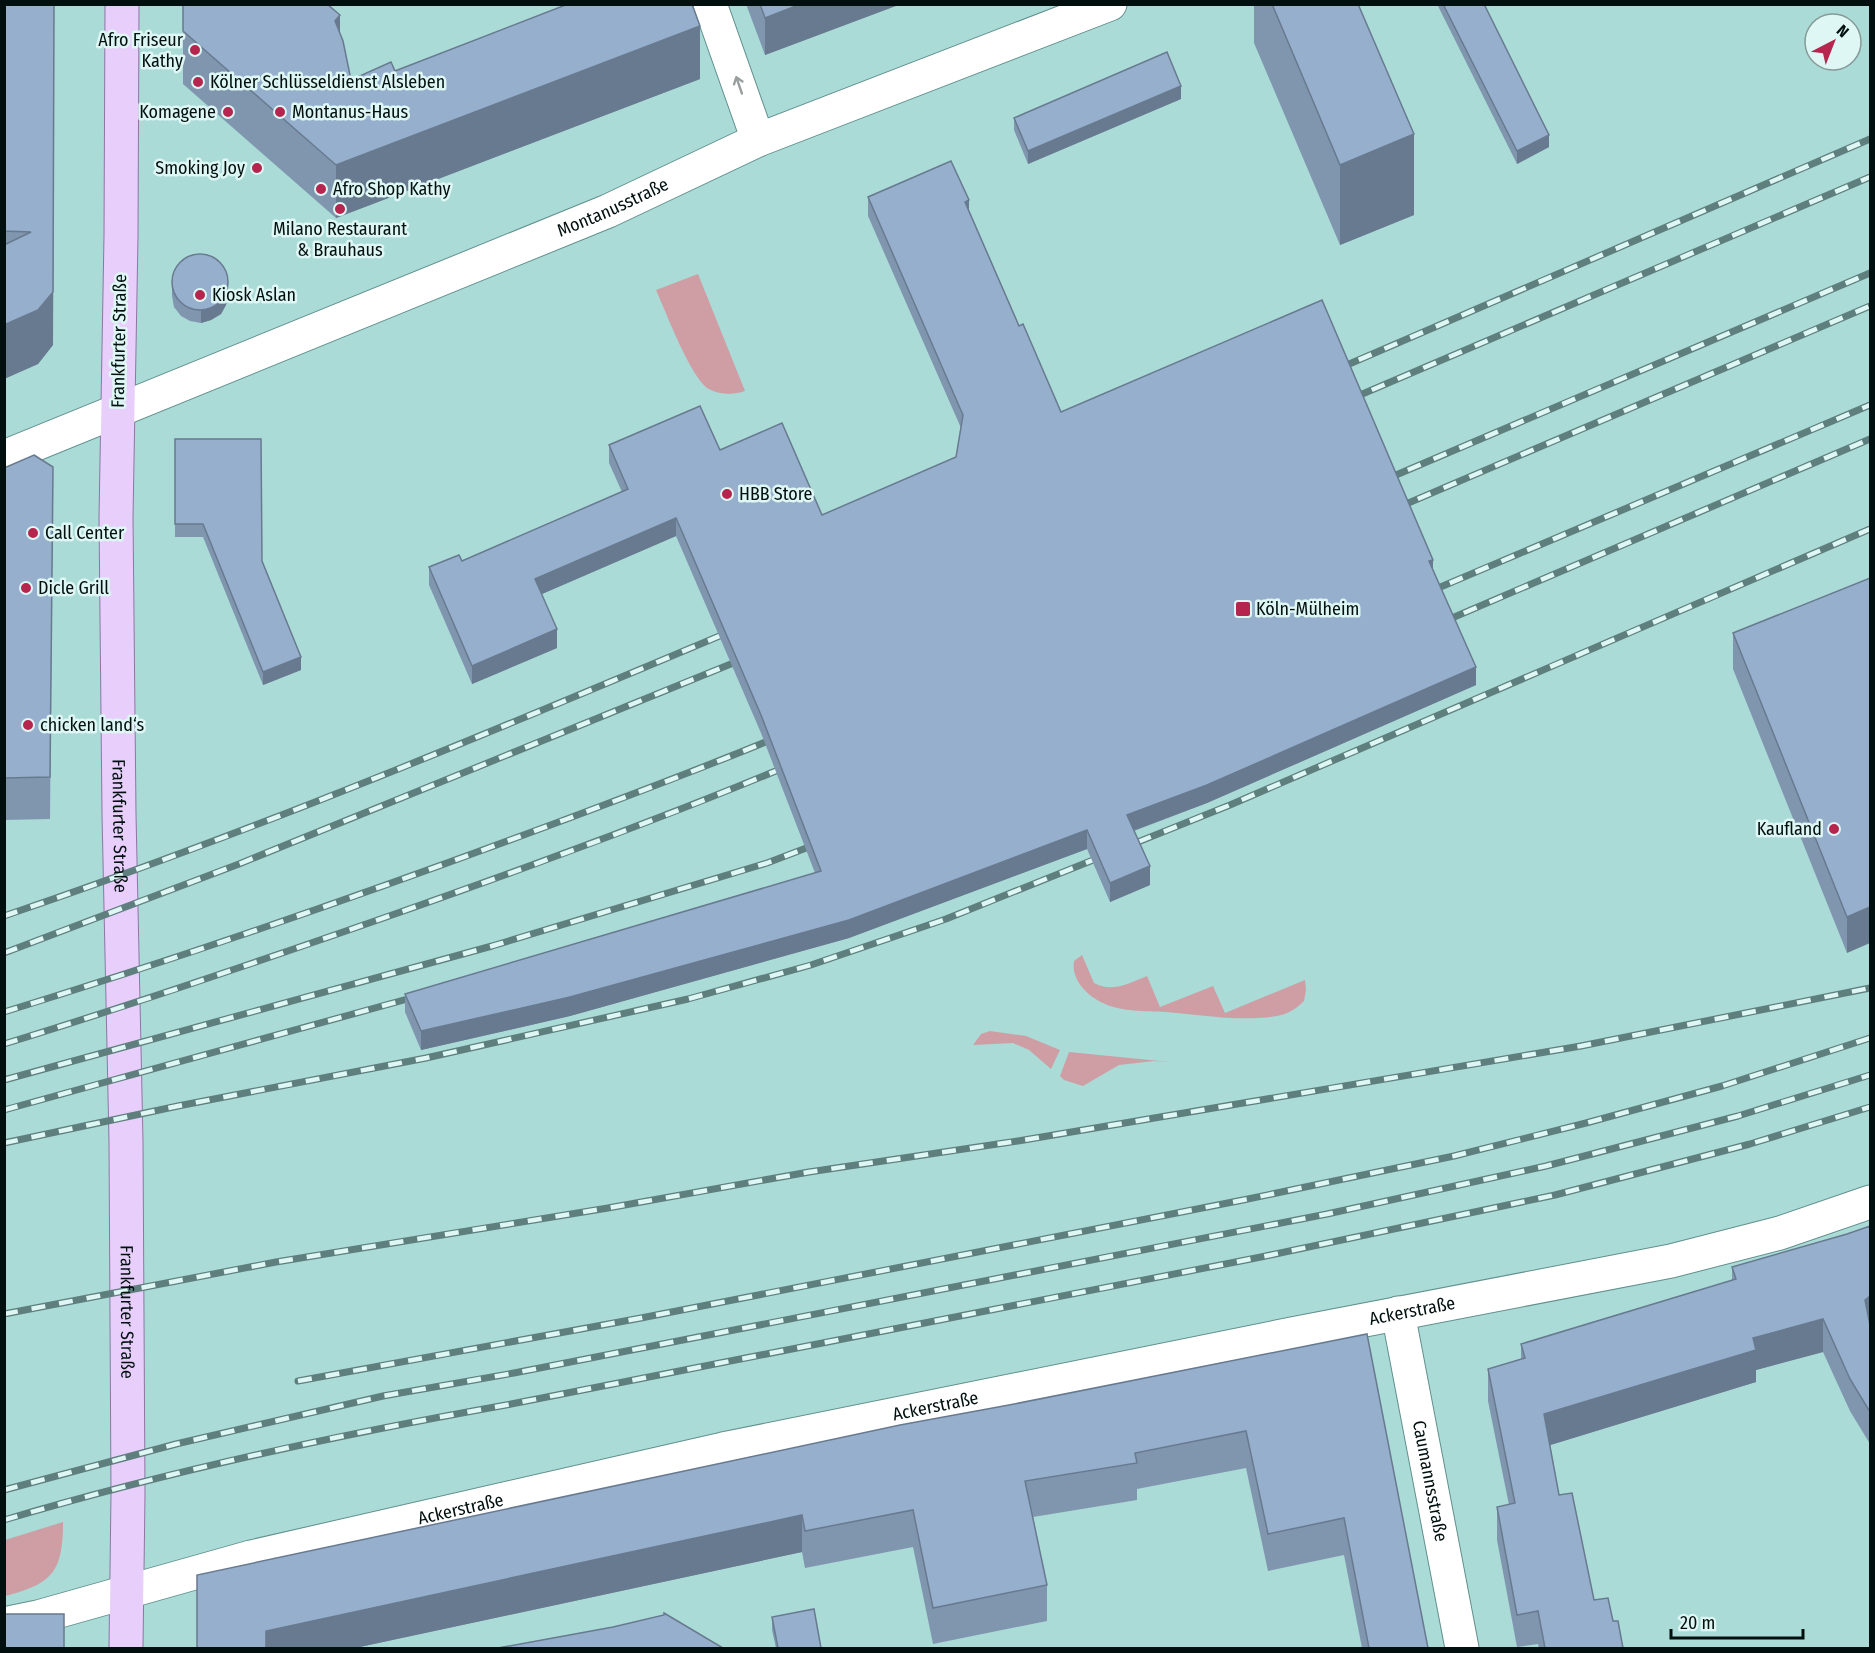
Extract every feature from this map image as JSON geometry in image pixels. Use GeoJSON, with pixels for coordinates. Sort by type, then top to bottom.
{"type":"FeatureCollection","features":[{"type":"Feature","properties":{"kind":"main road","name":"Frankfurter Straße"},"geometry":{"type":"LineString","coordinates":[[122,4],[116,628],[126,1141],[126,1648]]}},
{"type":"Feature","properties":{"kind":"street"},"geometry":{"type":"LineString","coordinates":[[710,4],[758,140]]}},
{"type":"Feature","properties":{"kind":"street","name":"Montanusstraße"},"geometry":{"type":"LineString","coordinates":[[4,457],[599,214],[758,140],[1110,4]]}},
{"type":"Feature","properties":{"kind":"street","name":"Ackerstraße"},"geometry":{"type":"LineString","coordinates":[[4,1624],[38,1617],[250,1557],[723,1449],[1398,1313],[1671,1261],[1780,1233],[1870,1202]]}},
{"type":"Feature","properties":{"kind":"street","name":"Caumannsstraße"},"geometry":{"type":"LineString","coordinates":[[1398,1313],[1461,1648]]}},
{"type":"Feature","properties":{"kind":"shaded area"},"geometry":{"type":"Polygon","coordinates":[[[698,274],[745,391],[732,394],[722,393],[709,389],[702,383],[687,359],[656,290],[698,274]]]}},
{"type":"Feature","properties":{"kind":"shaded area"},"geometry":{"type":"Polygon","coordinates":[[[1082,955],[1094,983],[1101,986],[1121,986],[1147,976],[1160,1007],[1213,986],[1225,1013],[1305,980],[1306,990],[1304,1001],[1295,1009],[1281,1015],[1263,1018],[1125,1010],[1103,1003],[1081,986],[1075,974],[1074,961],[1082,955]]]}},
{"type":"Feature","properties":{"kind":"shaded area"},"geometry":{"type":"Polygon","coordinates":[[[990,1031],[1026,1036],[1060,1050],[1051,1069],[1029,1050],[1013,1043],[973,1045],[981,1034],[990,1031]]]}},
{"type":"Feature","properties":{"kind":"shaded area"},"geometry":{"type":"Polygon","coordinates":[[[1069,1052],[1170,1062],[1154,1061],[1119,1065],[1083,1086],[1064,1080],[1060,1076],[1069,1052]]]}},
{"type":"Feature","properties":{"kind":"shaded area"},"geometry":{"type":"Polygon","coordinates":[[[63,1522],[61,1553],[52,1573],[34,1586],[5,1596],[5,1540],[63,1522]]]}},
{"type":"Feature","properties":{"kind":"building"},"geometry":{"type":"Polygon","coordinates":[[[4,4],[54,4],[53,292],[38,310],[4,325],[4,245],[31,232],[4,231],[4,4]]]}},
{"type":"Feature","properties":{"kind":"building"},"geometry":{"type":"Polygon","coordinates":[[[183,4],[327,4],[340,15],[335,21],[343,41],[351,80],[391,62],[395,71],[568,4],[692,4],[700,26],[336,165],[183,31],[183,4]]]}},
{"type":"Feature","properties":{"kind":"building"},"geometry":{"type":"Polygon","coordinates":[[[760,4],[801,4],[765,18],[760,4]]]}},
{"type":"Feature","properties":{"kind":"building"},"geometry":{"type":"Polygon","coordinates":[[[1272,4],[1358,4],[1414,134],[1340,165],[1272,4]]]}},
{"type":"Feature","properties":{"kind":"building"},"geometry":{"type":"Polygon","coordinates":[[[1443,4],[1484,4],[1549,135],[1517,151],[1443,4]]]}},
{"type":"Feature","properties":{"kind":"building"},"geometry":{"type":"Polygon","coordinates":[[[1167,52],[1181,86],[1028,151],[1014,118],[1167,52]]]}},
{"type":"Feature","properties":{"kind":"building"},"geometry":{"type":"Polygon","coordinates":[[[951,161],[969,200],[965,202],[1019,326],[1023,324],[1061,412],[1322,300],[1433,560],[1429,561],[1476,667],[1207,785],[1127,815],[1150,866],[1110,883],[1087,830],[849,920],[570,997],[421,1031],[405,994],[821,871],[761,715],[676,518],[535,579],[557,629],[472,666],[429,567],[459,555],[462,561],[628,489],[609,445],[700,406],[720,450],[782,423],[822,515],[956,457],[963,415],[868,197],[951,161]]]}},
{"type":"Feature","properties":{"kind":"building","name":"Kiosk Aslan"},"geometry":{"type":"Polygon","coordinates":[[[200,254],[211,256],[220,262],[226,271],[228,282],[226,293],[220,302],[211,308],[200,310],[189,308],[180,302],[174,293],[172,282],[174,271],[180,262],[189,256],[200,254]]]}},
{"type":"Feature","properties":{"kind":"building"},"geometry":{"type":"Polygon","coordinates":[[[175,439],[261,439],[262,561],[301,657],[263,672],[203,524],[175,524],[175,439]]]}},
{"type":"Feature","properties":{"kind":"building"},"geometry":{"type":"Polygon","coordinates":[[[34,455],[53,467],[50,777],[4,778],[4,468],[34,455]]]}},
{"type":"Feature","properties":{"kind":"building","name":"Kaufland"},"geometry":{"type":"Polygon","coordinates":[[[1870,578],[1870,907],[1847,917],[1733,633],[1870,578]]]}},
{"type":"Feature","properties":{"kind":"building"},"geometry":{"type":"Polygon","coordinates":[[[1870,1226],[1870,1296],[1865,1300],[1870,1325],[1870,1412],[1850,1379],[1823,1319],[1753,1338],[1756,1350],[1544,1414],[1559,1495],[1572,1493],[1594,1600],[1608,1598],[1613,1621],[1618,1621],[1623,1648],[1545,1648],[1538,1611],[1517,1615],[1497,1507],[1515,1503],[1488,1369],[1525,1358],[1521,1344],[1736,1279],[1732,1267],[1870,1226]]]}},
{"type":"Feature","properties":{"kind":"building"},"geometry":{"type":"Polygon","coordinates":[[[1367,1334],[1428,1648],[1369,1648],[1344,1518],[1268,1534],[1246,1431],[1135,1453],[1137,1463],[1025,1481],[1047,1585],[933,1608],[913,1510],[805,1531],[802,1515],[266,1631],[266,1648],[197,1648],[197,1575],[900,1425],[1367,1334]]]}},
{"type":"Feature","properties":{"kind":"building"},"geometry":{"type":"Polygon","coordinates":[[[814,1609],[821,1648],[778,1648],[772,1617],[814,1609]]]}},
{"type":"Feature","properties":{"kind":"building"},"geometry":{"type":"Polygon","coordinates":[[[664,1613],[723,1648],[498,1648],[613,1627],[664,1615],[664,1613]]]}},
{"type":"Feature","properties":{"kind":"building"},"geometry":{"type":"Polygon","coordinates":[[[4,1614],[64,1614],[64,1648],[4,1648],[4,1614]]]}},
{"type":"Feature","properties":{"kind":"railway"},"geometry":{"type":"LineString","coordinates":[[1333,371],[1870,139]]}},
{"type":"Feature","properties":{"kind":"railway"},"geometry":{"type":"LineString","coordinates":[[1346,401],[1870,177]]}},
{"type":"Feature","properties":{"kind":"railway"},"geometry":{"type":"LineString","coordinates":[[1382,481],[1870,273]]}},
{"type":"Feature","properties":{"kind":"railway"},"geometry":{"type":"LineString","coordinates":[[1392,510],[1870,306]]}},
{"type":"Feature","properties":{"kind":"railway"},"geometry":{"type":"LineString","coordinates":[[1424,594],[1870,405]]}},
{"type":"Feature","properties":{"kind":"railway"},"geometry":{"type":"LineString","coordinates":[[1438,624],[1870,439]]}},
{"type":"Feature","properties":{"kind":"railway"},"geometry":{"type":"LineString","coordinates":[[4,1143],[178,1106],[426,1058],[688,999],[811,965],[946,919],[1230,805],[1870,529]]}},
{"type":"Feature","properties":{"kind":"railway"},"geometry":{"type":"LineString","coordinates":[[4,916],[189,850],[373,779],[736,629]]}},
{"type":"Feature","properties":{"kind":"railway"},"geometry":{"type":"LineString","coordinates":[[4,953],[239,864],[748,657]]}},
{"type":"Feature","properties":{"kind":"railway"},"geometry":{"type":"LineString","coordinates":[[4,1012],[355,896],[591,810],[780,736]]}},
{"type":"Feature","properties":{"kind":"railway"},"geometry":{"type":"LineString","coordinates":[[4,1044],[295,949],[442,897],[642,824],[790,765]]}},
{"type":"Feature","properties":{"kind":"railway"},"geometry":{"type":"LineString","coordinates":[[4,1080],[492,946],[767,863],[822,842]]}},
{"type":"Feature","properties":{"kind":"railway"},"geometry":{"type":"LineString","coordinates":[[4,1314],[276,1262],[1581,1046],[1870,988]]}},
{"type":"Feature","properties":{"kind":"railway"},"geometry":{"type":"LineString","coordinates":[[4,1110],[422,995]]}},
{"type":"Feature","properties":{"kind":"railway"},"geometry":{"type":"LineString","coordinates":[[298,1381],[641,1318],[1243,1200],[1454,1156],[1722,1086],[1870,1038]]}},
{"type":"Feature","properties":{"kind":"railway"},"geometry":{"type":"LineString","coordinates":[[4,1490],[176,1444],[383,1396],[514,1373],[1327,1214],[1546,1166],[1738,1116],[1870,1075]]}},
{"type":"Feature","properties":{"kind":"railway"},"geometry":{"type":"LineString","coordinates":[[4,1520],[191,1470],[316,1442],[1261,1257],[1555,1195],[1750,1144],[1870,1107]]}},
{"type":"Feature","properties":{"kind":"place","name":"Afro Friseur Kathy"},"geometry":{"type":"Point","coordinates":[195,50]}},
{"type":"Feature","properties":{"kind":"place","name":"Kölner Schlüsseldienst Alsleben"},"geometry":{"type":"Point","coordinates":[198,82]}},
{"type":"Feature","properties":{"kind":"place","name":"Komagene"},"geometry":{"type":"Point","coordinates":[228,112]}},
{"type":"Feature","properties":{"kind":"place","name":"Montanus-Haus"},"geometry":{"type":"Point","coordinates":[280,112]}},
{"type":"Feature","properties":{"kind":"place","name":"Smoking Joy"},"geometry":{"type":"Point","coordinates":[257,168]}},
{"type":"Feature","properties":{"kind":"place","name":"Afro Shop Kathy"},"geometry":{"type":"Point","coordinates":[321,189]}},
{"type":"Feature","properties":{"kind":"place","name":"Milano Restaurant & Brauhaus"},"geometry":{"type":"Point","coordinates":[340,209]}},
{"type":"Feature","properties":{"kind":"place","name":"Kiosk Aslan"},"geometry":{"type":"Point","coordinates":[200,295]}},
{"type":"Feature","properties":{"kind":"place","name":"HBB Store"},"geometry":{"type":"Point","coordinates":[727,494]}},
{"type":"Feature","properties":{"kind":"place","name":"Call Center"},"geometry":{"type":"Point","coordinates":[33,533]}},
{"type":"Feature","properties":{"kind":"place","name":"Dicle Grill"},"geometry":{"type":"Point","coordinates":[26,588]}},
{"type":"Feature","properties":{"kind":"place","name":"Köln-Mülheim"},"geometry":{"type":"Point","coordinates":[1243,609]}},
{"type":"Feature","properties":{"kind":"place","name":"chicken land‘s"},"geometry":{"type":"Point","coordinates":[28,725]}},
{"type":"Feature","properties":{"kind":"place","name":"Kaufland"},"geometry":{"type":"Point","coordinates":[1834,829]}}]}
